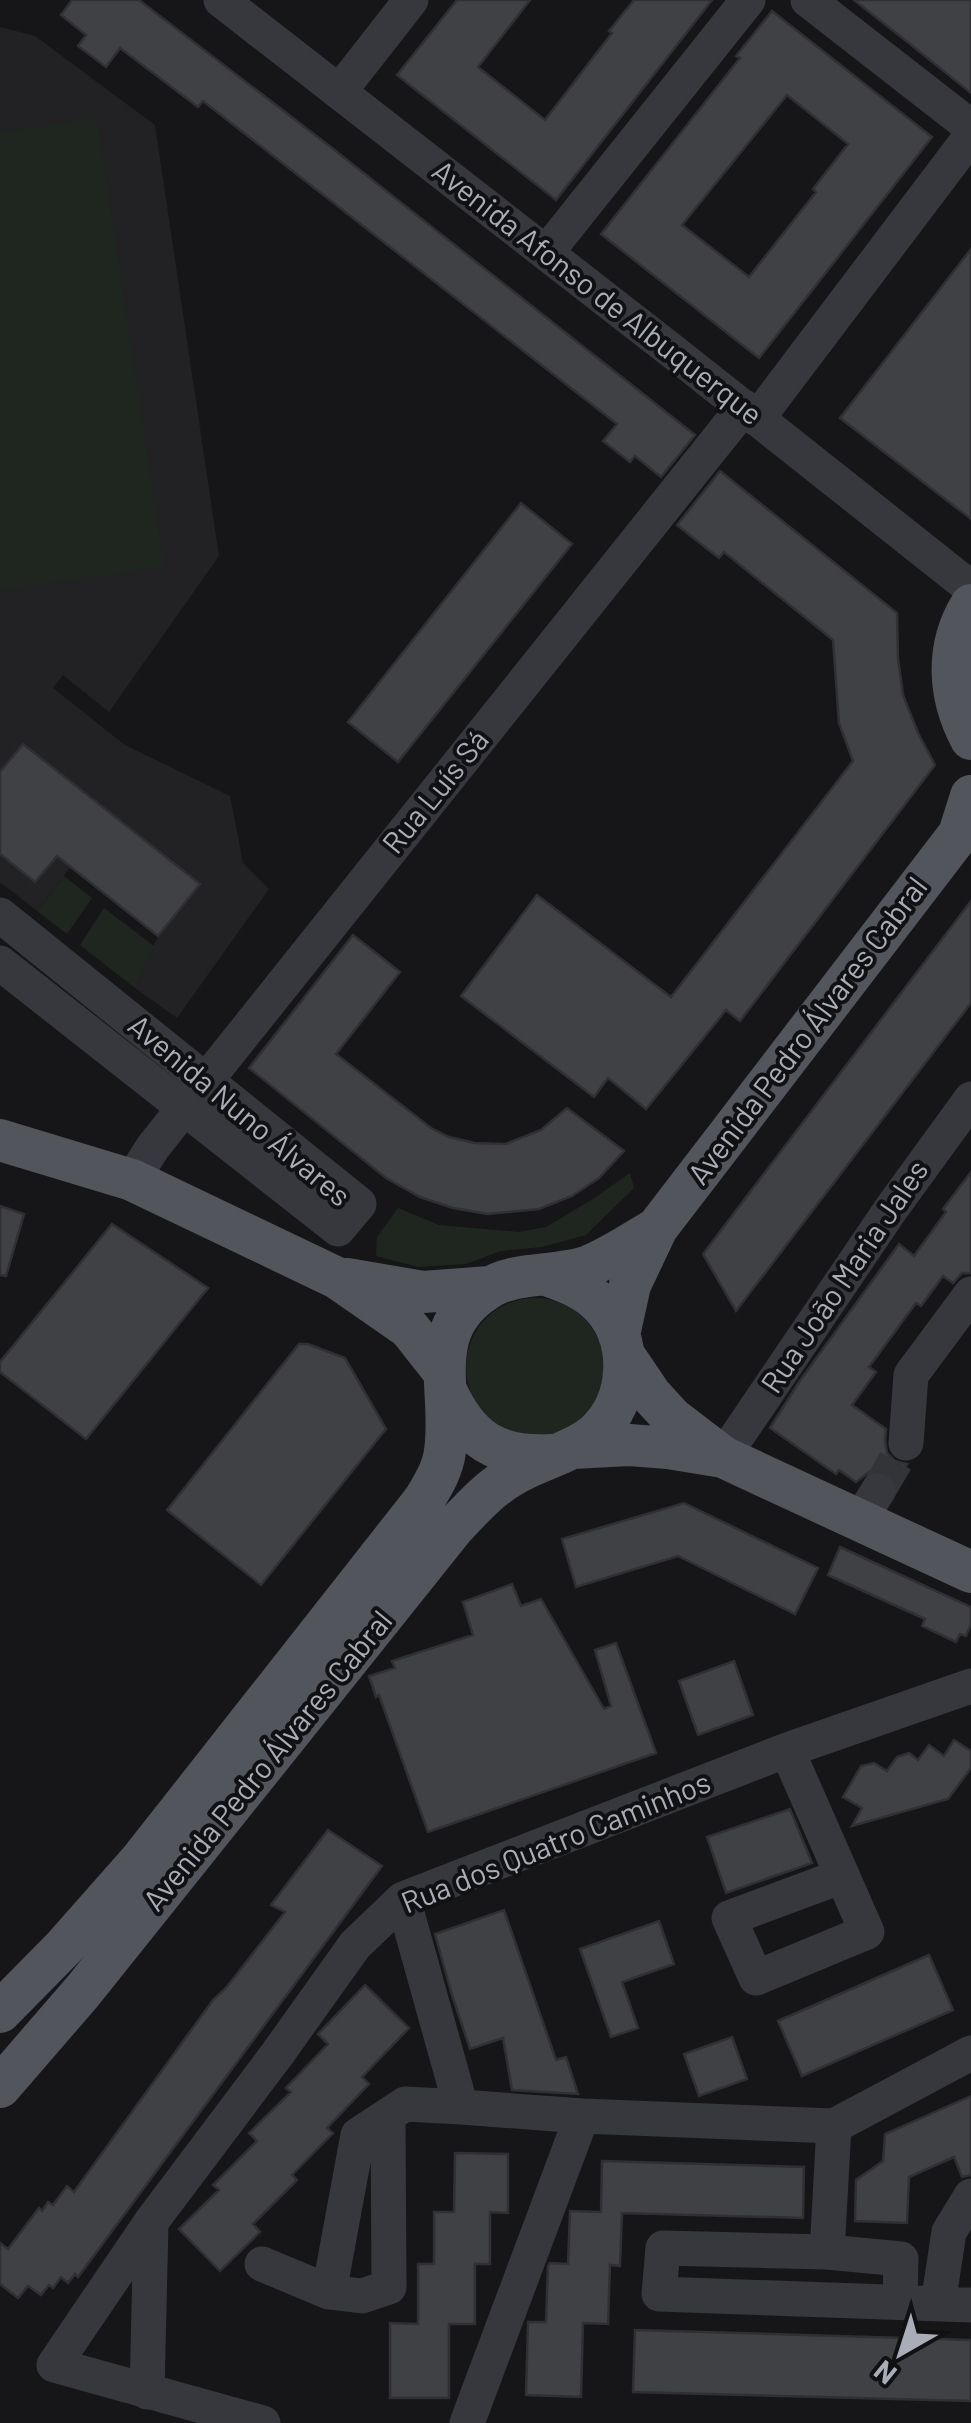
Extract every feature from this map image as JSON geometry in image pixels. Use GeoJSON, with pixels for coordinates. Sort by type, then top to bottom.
{"type":"FeatureCollection","features":[{"type":"Feature","properties":{"kind":"main road"},"geometry":{"type":"LineString","coordinates":[[968,736],[955,701],[952,679],[957,634],[971,605]]}},
{"type":"Feature","properties":{"kind":"main road","name":"Avenida Pedro Álvares Cabral"},"geometry":{"type":"LineString","coordinates":[[0,2088],[84,1991],[455,1526],[486,1494],[511,1476],[596,1432],[614,1410],[623,1384],[622,1345],[630,1285],[657,1228],[967,819]]}},
{"type":"Feature","properties":{"kind":"main road"},"geometry":{"type":"LineString","coordinates":[[0,1140],[132,1180],[336,1278],[409,1328],[445,1380],[458,1415],[476,1435],[498,1449],[525,1456],[629,1445],[722,1457],[869,1506],[971,1572]]}},
{"type":"Feature","properties":{"kind":"main road","name":"Avenida Pedro Álvares Cabral"},"geometry":{"type":"LineString","coordinates":[[0,2012],[140,1861],[424,1500],[446,1453],[445,1346],[454,1322],[469,1302],[490,1286],[522,1276],[548,1276],[589,1266],[657,1228]]}},
{"type":"Feature","properties":{"kind":"main road"},"geometry":{"type":"LineString","coordinates":[[548,1276],[578,1287],[603,1308],[651,1396],[672,1418],[722,1457]]}},
{"type":"Feature","properties":{"kind":"main road"},"geometry":{"type":"LineString","coordinates":[[336,1278],[423,1292],[490,1286]]}},
{"type":"Feature","properties":{"kind":"street","name":"Avenida Afonso de Albuquerque"},"geometry":{"type":"LineString","coordinates":[[221,0],[971,588]]}},
{"type":"Feature","properties":{"kind":"street"},"geometry":{"type":"LineString","coordinates":[[339,92],[410,0]]}},
{"type":"Feature","properties":{"kind":"street"},"geometry":{"type":"LineString","coordinates":[[546,253],[748,0]]}},
{"type":"Feature","properties":{"kind":"street"},"geometry":{"type":"LineString","coordinates":[[808,0],[971,127]]}},
{"type":"Feature","properties":{"kind":"street","name":"Rua Luís Sá"},"geometry":{"type":"LineString","coordinates":[[132,1180],[195,1094],[971,136]]}},
{"type":"Feature","properties":{"kind":"street","name":"Avenida Nuno Álvares"},"geometry":{"type":"LineString","coordinates":[[0,915],[195,1094]]}},
{"type":"Feature","properties":{"kind":"street","name":"Avenida Nuno Álvares"},"geometry":{"type":"LineString","coordinates":[[0,963],[195,1094]]}},
{"type":"Feature","properties":{"kind":"street","name":"Rua João Maria Jales"},"geometry":{"type":"LineString","coordinates":[[722,1457],[891,1209],[971,1100]]}},
{"type":"Feature","properties":{"kind":"street"},"geometry":{"type":"LineString","coordinates":[[906,1442],[911,1374],[971,1294]]}},
{"type":"Feature","properties":{"kind":"street","name":"Rua dos Quatro Caminhos"},"geometry":{"type":"LineString","coordinates":[[147,2392],[54,2365],[151,2222],[355,1946],[403,1899],[787,1750],[971,1686]]}},
{"type":"Feature","properties":{"kind":"street"},"geometry":{"type":"LineString","coordinates":[[787,1750],[842,1876]]}},
{"type":"Feature","properties":{"kind":"street"},"geometry":{"type":"LineString","coordinates":[[403,1899],[461,2106]]}},
{"type":"Feature","properties":{"kind":"street"},"geometry":{"type":"LineString","coordinates":[[329,2292],[358,2136],[405,2104],[834,2126],[971,2053]]}},
{"type":"Feature","properties":{"kind":"street"},"geometry":{"type":"LineString","coordinates":[[262,2264],[329,2292],[362,2296],[389,2288],[388,2116]]}},
{"type":"Feature","properties":{"kind":"street"},"geometry":{"type":"LineString","coordinates":[[467,2423],[582,2116]]}},
{"type":"Feature","properties":{"kind":"street"},"geometry":{"type":"LineString","coordinates":[[827,2252],[834,2126]]}},
{"type":"Feature","properties":{"kind":"street"},"geometry":{"type":"LineString","coordinates":[[900,2302],[901,2259],[827,2252],[663,2248],[659,2294],[955,2304],[949,2232],[971,2196]]}},
{"type":"Feature","properties":{"kind":"street"},"geometry":{"type":"LineString","coordinates":[[151,2222],[147,2392],[263,2423]]}},
{"type":"Feature","properties":{"kind":"shaded area"},"geometry":{"type":"Polygon","coordinates":[[[0,27],[35,36],[155,125],[219,556],[109,712],[63,675],[53,688],[125,745],[230,796],[243,863],[269,889],[177,1018],[135,988],[158,936],[200,884],[116,819],[37,911],[0,882],[0,27]]]}},
{"type":"Feature","properties":{"kind":"shaded area"},"geometry":{"type":"Polygon","coordinates":[[[97,117],[164,567],[0,590],[0,133],[97,117]]]}},
{"type":"Feature","properties":{"kind":"shaded area"},"geometry":{"type":"Polygon","coordinates":[[[64,876],[92,898],[67,934],[37,911],[64,876]]]}},
{"type":"Feature","properties":{"kind":"shaded area"},"geometry":{"type":"Polygon","coordinates":[[[104,908],[154,946],[135,988],[80,945],[104,908]]]}},
{"type":"Feature","properties":{"kind":"shaded area"},"geometry":{"type":"Polygon","coordinates":[[[630,1173],[634,1188],[586,1235],[542,1247],[501,1251],[466,1264],[418,1267],[376,1256],[377,1237],[398,1208],[439,1225],[519,1232],[546,1227],[630,1173]]]}},
{"type":"Feature","properties":{"kind":"shaded area"},"geometry":{"type":"Polygon","coordinates":[[[535,1298],[562,1303],[584,1318],[599,1340],[604,1367],[599,1394],[584,1416],[562,1431],[535,1436],[508,1431],[486,1416],[471,1394],[466,1367],[471,1340],[486,1318],[508,1303],[535,1298]]]}},
{"type":"Feature","properties":{"kind":"building"},"geometry":{"type":"Polygon","coordinates":[[[72,0],[139,0],[695,435],[661,477],[635,456],[630,462],[603,441],[617,424],[203,101],[198,107],[120,48],[106,67],[78,46],[86,35],[61,15],[72,0]]]}},
{"type":"Feature","properties":{"kind":"building"},"geometry":{"type":"Polygon","coordinates":[[[457,0],[530,0],[478,67],[545,120],[634,0],[712,0],[556,200],[397,75],[457,0]]]}},
{"type":"Feature","properties":{"kind":"building"},"geometry":{"type":"Polygon","coordinates":[[[854,0],[971,0],[971,93],[910,44],[854,0]]]}},
{"type":"Feature","properties":{"kind":"building"},"geometry":{"type":"Polygon","coordinates":[[[772,11],[932,137],[759,358],[601,234],[740,58],[736,56],[772,11]],[[787,95],[682,225],[749,277],[848,144],[787,95]]]}},
{"type":"Feature","properties":{"kind":"building"},"geometry":{"type":"Polygon","coordinates":[[[971,249],[971,519],[840,418],[971,249]]]}},
{"type":"Feature","properties":{"kind":"building"},"geometry":{"type":"Polygon","coordinates":[[[720,471],[897,613],[903,695],[935,765],[740,1021],[726,1010],[646,1109],[608,1078],[594,1097],[461,996],[537,895],[671,997],[853,761],[839,723],[833,640],[724,552],[719,558],[677,525],[720,471]]]}},
{"type":"Feature","properties":{"kind":"building"},"geometry":{"type":"Polygon","coordinates":[[[521,503],[572,544],[398,762],[348,722],[521,503]]]}},
{"type":"Feature","properties":{"kind":"building"},"geometry":{"type":"Polygon","coordinates":[[[23,744],[200,884],[158,936],[57,856],[35,882],[0,854],[0,772],[23,744]]]}},
{"type":"Feature","properties":{"kind":"building"},"geometry":{"type":"Polygon","coordinates":[[[971,901],[971,1003],[736,1311],[703,1254],[971,901]]]}},
{"type":"Feature","properties":{"kind":"building"},"geometry":{"type":"Polygon","coordinates":[[[353,935],[400,972],[336,1054],[431,1128],[449,1137],[506,1144],[541,1130],[567,1108],[624,1151],[599,1178],[572,1196],[539,1209],[487,1214],[453,1208],[420,1197],[386,1178],[249,1068],[353,935]]]}},
{"type":"Feature","properties":{"kind":"building"},"geometry":{"type":"Polygon","coordinates":[[[971,1172],[971,1273],[962,1273],[953,1283],[943,1276],[921,1306],[916,1303],[869,1367],[876,1372],[852,1405],[886,1429],[887,1453],[895,1461],[907,1464],[896,1480],[880,1470],[869,1472],[856,1482],[839,1470],[836,1474],[770,1428],[899,1244],[914,1256],[971,1172]]]}},
{"type":"Feature","properties":{"kind":"building"},"geometry":{"type":"Polygon","coordinates":[[[0,1206],[24,1214],[6,1276],[0,1275],[0,1206]]]}},
{"type":"Feature","properties":{"kind":"building"},"geometry":{"type":"Polygon","coordinates":[[[112,1224],[208,1288],[86,1439],[0,1372],[0,1362],[112,1224]]]}},
{"type":"Feature","properties":{"kind":"building"},"geometry":{"type":"Polygon","coordinates":[[[299,1344],[345,1358],[386,1429],[261,1585],[167,1510],[299,1344]]]}},
{"type":"Feature","properties":{"kind":"building"},"geometry":{"type":"Polygon","coordinates":[[[684,1503],[818,1568],[795,1614],[678,1556],[576,1587],[562,1539],[684,1503]]]}},
{"type":"Feature","properties":{"kind":"building"},"geometry":{"type":"Polygon","coordinates":[[[840,1547],[971,1607],[966,1636],[960,1634],[956,1642],[922,1626],[925,1619],[828,1575],[840,1547]]]}},
{"type":"Feature","properties":{"kind":"building"},"geometry":{"type":"Polygon","coordinates":[[[512,1584],[521,1606],[541,1599],[604,1709],[611,1706],[595,1650],[616,1643],[656,1753],[428,1832],[369,1676],[395,1668],[392,1661],[473,1635],[463,1602],[512,1584]]]}},
{"type":"Feature","properties":{"kind":"building"},"geometry":{"type":"Polygon","coordinates":[[[734,1661],[753,1715],[698,1735],[679,1681],[734,1661]]]}},
{"type":"Feature","properties":{"kind":"building"},"geometry":{"type":"Polygon","coordinates":[[[954,1740],[971,1751],[971,1768],[948,1799],[852,1826],[862,1808],[843,1797],[861,1766],[874,1763],[887,1771],[897,1757],[909,1753],[918,1760],[929,1745],[944,1756],[954,1740]]]}},
{"type":"Feature","properties":{"kind":"building"},"geometry":{"type":"Polygon","coordinates":[[[790,1809],[812,1863],[726,1893],[707,1837],[790,1809]]]}},
{"type":"Feature","properties":{"kind":"building"},"geometry":{"type":"Polygon","coordinates":[[[328,1830],[382,1866],[78,2277],[75,2274],[68,2283],[61,2277],[41,2295],[28,2286],[18,2298],[0,2284],[0,2243],[8,2249],[39,2208],[42,2211],[48,2202],[53,2205],[67,2186],[74,2192],[213,2000],[285,1912],[271,1905],[328,1830]]]}},
{"type":"Feature","properties":{"kind":"building"},"geometry":{"type":"Polygon","coordinates":[[[504,1910],[556,2060],[566,2057],[578,2094],[512,2090],[503,2038],[470,2049],[435,1934],[504,1910]]]}},
{"type":"Feature","properties":{"kind":"building"},"geometry":{"type":"Polygon","coordinates":[[[659,1921],[674,1964],[622,1982],[638,2028],[611,2037],[580,1949],[659,1921]]]}},
{"type":"Feature","properties":{"kind":"building"},"geometry":{"type":"Polygon","coordinates":[[[929,1955],[953,2010],[802,2076],[778,2021],[929,1955]]]}},
{"type":"Feature","properties":{"kind":"building"},"geometry":{"type":"Polygon","coordinates":[[[365,1985],[409,2028],[362,2077],[369,2084],[327,2128],[333,2133],[292,2175],[297,2180],[253,2224],[260,2232],[220,2271],[179,2229],[219,2190],[213,2185],[257,2141],[249,2133],[291,2092],[286,2088],[328,2044],[318,2034],[365,1985]]]}},
{"type":"Feature","properties":{"kind":"building"},"geometry":{"type":"Polygon","coordinates":[[[732,2037],[747,2079],[699,2096],[684,2054],[732,2037]]]}},
{"type":"Feature","properties":{"kind":"building"},"geometry":{"type":"Polygon","coordinates":[[[971,2096],[971,2175],[962,2177],[954,2157],[909,2177],[907,2223],[855,2221],[856,2180],[883,2161],[885,2134],[971,2096]]]}},
{"type":"Feature","properties":{"kind":"building"},"geometry":{"type":"Polygon","coordinates":[[[455,2153],[508,2154],[508,2213],[490,2212],[490,2264],[475,2264],[475,2324],[449,2324],[449,2398],[390,2398],[390,2323],[418,2324],[418,2264],[434,2264],[434,2212],[454,2212],[455,2153]]]}},
{"type":"Feature","properties":{"kind":"building"},"geometry":{"type":"Polygon","coordinates":[[[602,2161],[804,2167],[803,2218],[622,2213],[620,2266],[610,2265],[608,2324],[583,2323],[581,2397],[526,2395],[528,2322],[546,2322],[550,2263],[568,2264],[570,2211],[601,2212],[602,2161]]]}},
{"type":"Feature","properties":{"kind":"building"},"geometry":{"type":"Polygon","coordinates":[[[635,2330],[971,2340],[971,2401],[633,2392],[635,2330]]]}},
{"type":"Feature","properties":{"kind":"tunnel"},"geometry":{"type":"LineString","coordinates":[[878,1491],[906,1443]]}}]}
